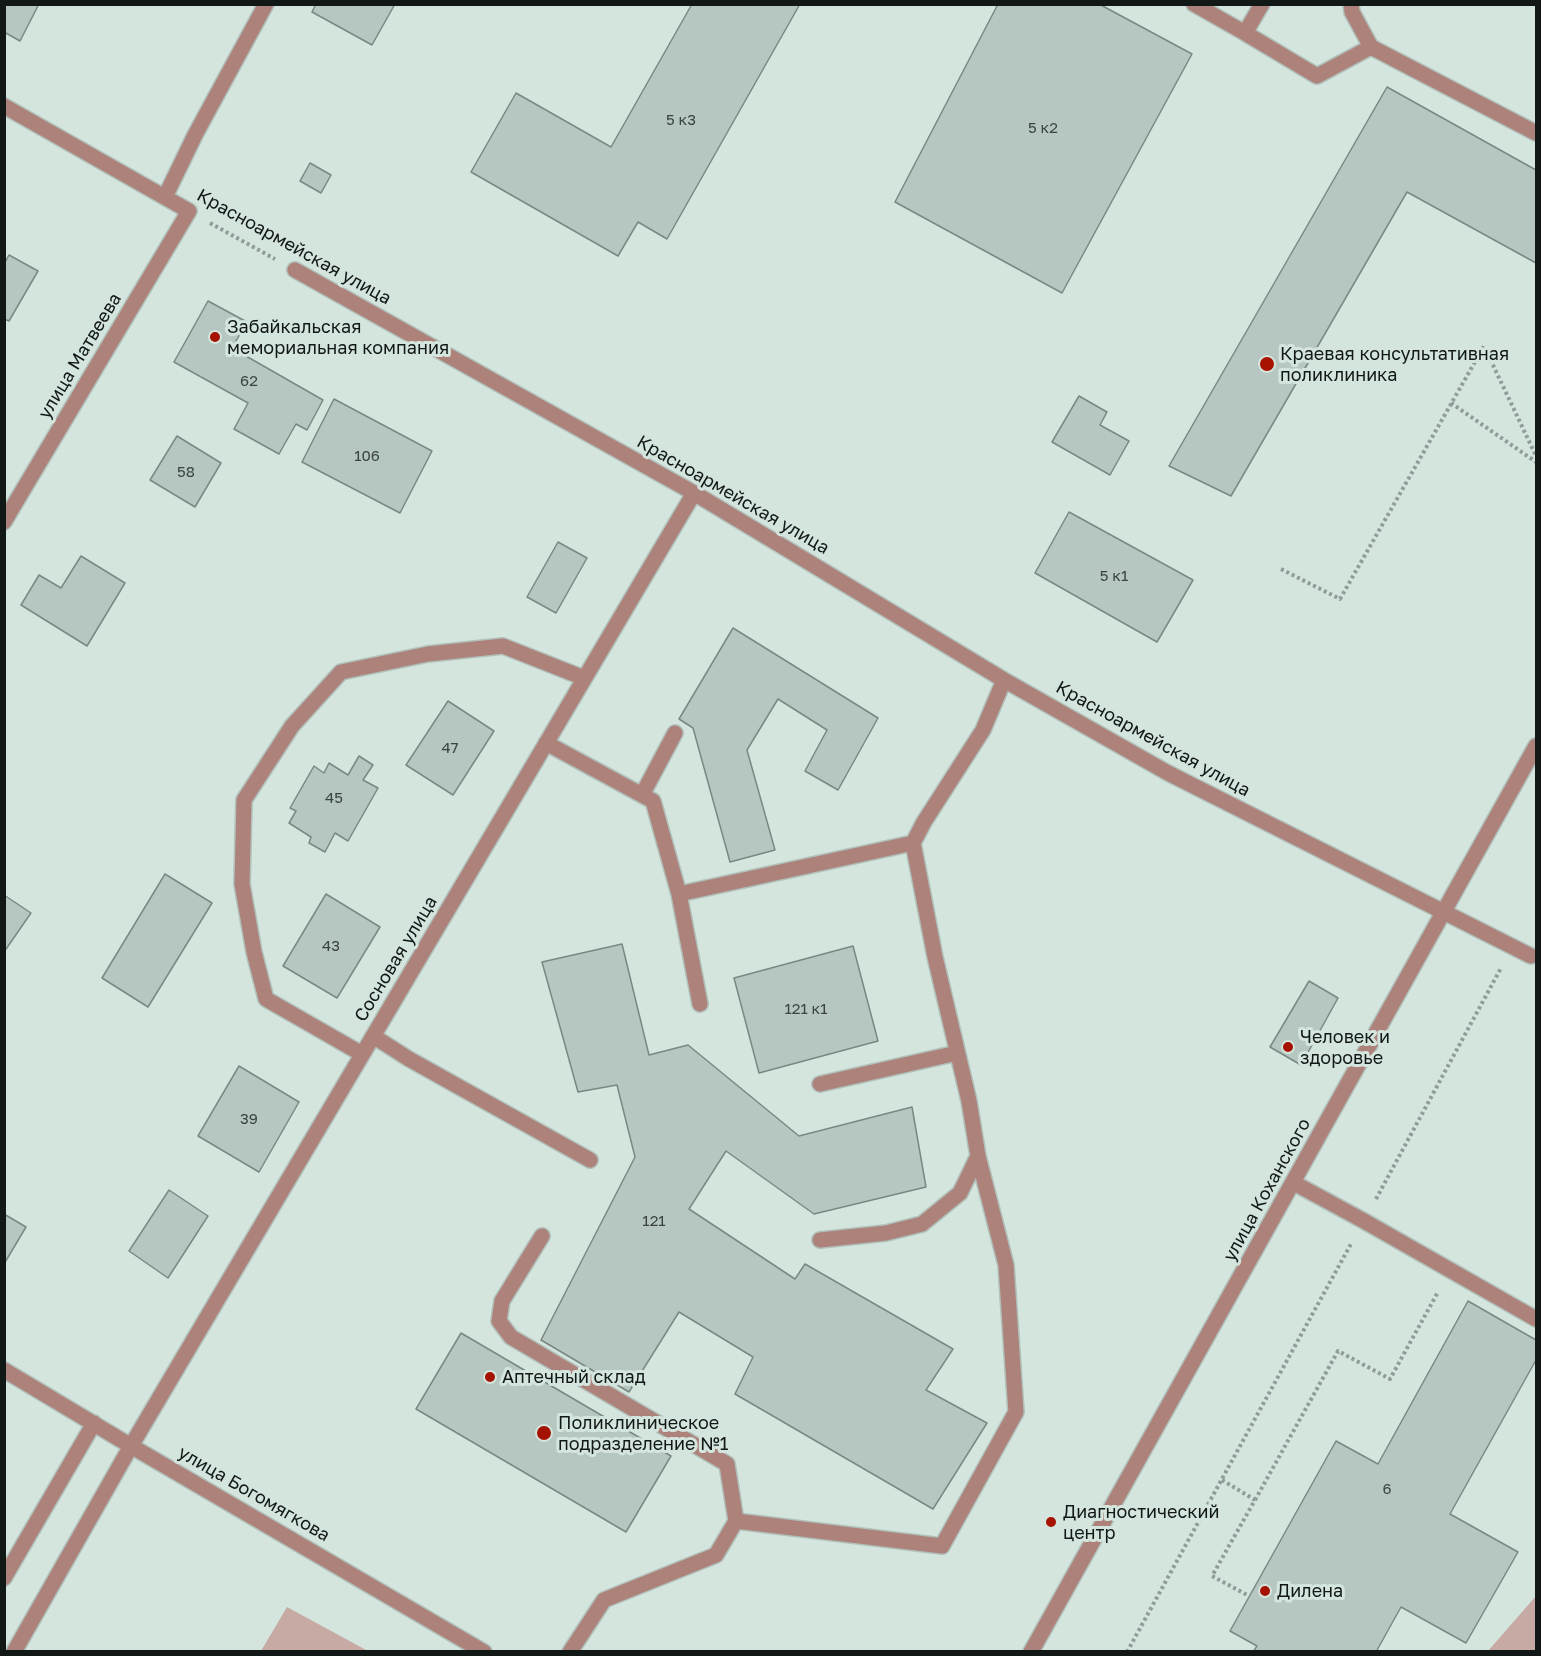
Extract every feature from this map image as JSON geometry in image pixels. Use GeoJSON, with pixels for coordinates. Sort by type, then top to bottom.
{"type":"FeatureCollection","features":[{"type":"Feature","properties":{"kind":"street"},"geometry":{"type":"LineString","coordinates":[[165,197],[195,135],[267,4]]}},
{"type":"Feature","properties":{"kind":"street"},"geometry":{"type":"LineString","coordinates":[[1194,4],[1317,76],[1371,47]]}},
{"type":"Feature","properties":{"kind":"street"},"geometry":{"type":"LineString","coordinates":[[1245,33],[1262,4]]}},
{"type":"Feature","properties":{"kind":"street"},"geometry":{"type":"LineString","coordinates":[[1351,4],[1352,12],[1371,47],[1536,134]]}},
{"type":"Feature","properties":{"kind":"street","name":"Красноармейская улица"},"geometry":{"type":"LineString","coordinates":[[4,106],[189,211]]}},
{"type":"Feature","properties":{"kind":"street","name":"улица Матвеева"},"geometry":{"type":"LineString","coordinates":[[4,522],[189,211]]}},
{"type":"Feature","properties":{"kind":"street","name":"Красноармейская улица"},"geometry":{"type":"LineString","coordinates":[[296,270],[694,493],[1004,680],[1168,773],[1531,956]]}},
{"type":"Feature","properties":{"kind":"street","name":"Сосновая улица"},"geometry":{"type":"LineString","coordinates":[[14,1652],[131,1446],[694,493]]}},
{"type":"Feature","properties":{"kind":"street"},"geometry":{"type":"LineString","coordinates":[[362,1054],[266,999],[254,952],[242,884],[244,800],[292,726],[340,672],[428,654],[503,646],[584,678]]}},
{"type":"Feature","properties":{"kind":"street"},"geometry":{"type":"LineString","coordinates":[[735,1521],[942,1545],[1016,1412],[1006,1265],[978,1156],[969,1101],[935,957],[913,843],[983,730],[1004,680]]}},
{"type":"Feature","properties":{"kind":"street"},"geometry":{"type":"LineString","coordinates":[[642,795],[675,732]]}},
{"type":"Feature","properties":{"kind":"street"},"geometry":{"type":"LineString","coordinates":[[546,743],[653,801],[679,894],[700,1004]]}},
{"type":"Feature","properties":{"kind":"street","name":"улица Коханского"},"geometry":{"type":"LineString","coordinates":[[1031,1652],[1536,746]]}},
{"type":"Feature","properties":{"kind":"street"},"geometry":{"type":"LineString","coordinates":[[679,894],[913,843]]}},
{"type":"Feature","properties":{"kind":"street"},"geometry":{"type":"LineString","coordinates":[[373,1036],[409,1059],[590,1160]]}},
{"type":"Feature","properties":{"kind":"street"},"geometry":{"type":"LineString","coordinates":[[820,1084],[957,1053]]}},
{"type":"Feature","properties":{"kind":"street"},"geometry":{"type":"LineString","coordinates":[[820,1240],[886,1233],[922,1224],[960,1193],[978,1156]]}},
{"type":"Feature","properties":{"kind":"street"},"geometry":{"type":"LineString","coordinates":[[1294,1183],[1536,1319]]}},
{"type":"Feature","properties":{"kind":"street"},"geometry":{"type":"LineString","coordinates":[[542,1236],[502,1301],[499,1321],[511,1337],[727,1464],[735,1521],[716,1555],[604,1600],[570,1652]]}},
{"type":"Feature","properties":{"kind":"street","name":"улица Богомягкова"},"geometry":{"type":"LineString","coordinates":[[4,1370],[484,1652]]}},
{"type":"Feature","properties":{"kind":"street"},"geometry":{"type":"LineString","coordinates":[[4,1578],[94,1423]]}},
{"type":"Feature","properties":{"kind":"path","name":"Красноармейская улица"},"geometry":{"type":"LineString","coordinates":[[189,211],[296,270]]}},
{"type":"Feature","properties":{"kind":"path"},"geometry":{"type":"LineString","coordinates":[[1281,569],[1340,599],[1484,346],[1536,456]]}},
{"type":"Feature","properties":{"kind":"path"},"geometry":{"type":"LineString","coordinates":[[1451,403],[1536,462]]}},
{"type":"Feature","properties":{"kind":"path"},"geometry":{"type":"LineString","coordinates":[[1127,1652],[1512,946]]}},
{"type":"Feature","properties":{"kind":"path"},"geometry":{"type":"LineString","coordinates":[[1249,1596],[1212,1576],[1338,1351],[1390,1379],[1450,1270]]}},
{"type":"Feature","properties":{"kind":"path"},"geometry":{"type":"LineString","coordinates":[[1222,1480],[1255,1500]]}},
{"type":"Feature","properties":{"kind":"shaded area"},"geometry":{"type":"Polygon","coordinates":[[[1536,1596],[1536,1651],[1488,1651],[1536,1596]]]}},
{"type":"Feature","properties":{"kind":"shaded area"},"geometry":{"type":"Polygon","coordinates":[[[287,1607],[368,1651],[261,1651],[287,1607]]]}},
{"type":"Feature","properties":{"kind":"building"},"geometry":{"type":"Polygon","coordinates":[[[4,4],[39,4],[20,41],[4,32],[4,4]]]}},
{"type":"Feature","properties":{"kind":"building"},"geometry":{"type":"Polygon","coordinates":[[[316,4],[395,4],[372,45],[312,12],[316,4]]]}},
{"type":"Feature","properties":{"kind":"building"},"geometry":{"type":"Polygon","coordinates":[[[692,4],[800,4],[667,239],[638,222],[618,256],[471,172],[516,93],[611,147],[692,4]]]}},
{"type":"Feature","properties":{"kind":"building"},"geometry":{"type":"Polygon","coordinates":[[[998,4],[1099,4],[1192,54],[1062,293],[895,202],[998,4]]]}},
{"type":"Feature","properties":{"kind":"building","name":"Краевая консультативная поликлиника"},"geometry":{"type":"Polygon","coordinates":[[[1387,87],[1536,170],[1536,263],[1407,192],[1231,496],[1169,466],[1387,87]]]}},
{"type":"Feature","properties":{"kind":"building"},"geometry":{"type":"Polygon","coordinates":[[[310,163],[331,175],[321,193],[300,181],[310,163]]]}},
{"type":"Feature","properties":{"kind":"building"},"geometry":{"type":"Polygon","coordinates":[[[9,255],[38,271],[9,321],[4,319],[4,264],[9,255]]]}},
{"type":"Feature","properties":{"kind":"building"},"geometry":{"type":"Polygon","coordinates":[[[208,301],[247,322],[232,348],[323,400],[307,430],[296,424],[279,454],[234,429],[248,403],[174,362],[208,301]]]}},
{"type":"Feature","properties":{"kind":"building"},"geometry":{"type":"Polygon","coordinates":[[[1079,396],[1107,412],[1100,425],[1129,441],[1110,475],[1052,442],[1079,396]]]}},
{"type":"Feature","properties":{"kind":"building"},"geometry":{"type":"Polygon","coordinates":[[[334,399],[432,451],[400,513],[302,462],[334,399]]]}},
{"type":"Feature","properties":{"kind":"building"},"geometry":{"type":"Polygon","coordinates":[[[177,436],[221,463],[195,507],[150,480],[177,436]]]}},
{"type":"Feature","properties":{"kind":"building"},"geometry":{"type":"Polygon","coordinates":[[[1069,512],[1193,580],[1157,642],[1035,573],[1069,512]]]}},
{"type":"Feature","properties":{"kind":"building"},"geometry":{"type":"Polygon","coordinates":[[[558,542],[587,558],[556,613],[527,597],[558,542]]]}},
{"type":"Feature","properties":{"kind":"building"},"geometry":{"type":"Polygon","coordinates":[[[81,556],[125,583],[87,646],[21,605],[39,575],[61,588],[81,556]]]}},
{"type":"Feature","properties":{"kind":"building"},"geometry":{"type":"Polygon","coordinates":[[[733,628],[878,718],[838,790],[805,771],[827,730],[778,699],[747,750],[775,850],[730,862],[693,728],[679,719],[733,628]]]}},
{"type":"Feature","properties":{"kind":"building"},"geometry":{"type":"Polygon","coordinates":[[[448,701],[494,731],[453,795],[406,765],[448,701]]]}},
{"type":"Feature","properties":{"kind":"building"},"geometry":{"type":"Polygon","coordinates":[[[359,756],[373,765],[363,780],[378,788],[348,841],[335,833],[325,852],[309,843],[311,837],[289,823],[296,811],[290,808],[314,766],[324,773],[329,763],[348,775],[359,756]]]}},
{"type":"Feature","properties":{"kind":"building"},"geometry":{"type":"Polygon","coordinates":[[[165,874],[212,903],[148,1007],[102,978],[165,874]]]}},
{"type":"Feature","properties":{"kind":"building"},"geometry":{"type":"Polygon","coordinates":[[[326,894],[380,927],[337,998],[283,966],[326,894]]]}},
{"type":"Feature","properties":{"kind":"building"},"geometry":{"type":"Polygon","coordinates":[[[4,895],[31,913],[4,952],[4,895]]]}},
{"type":"Feature","properties":{"kind":"building"},"geometry":{"type":"Polygon","coordinates":[[[622,944],[649,1055],[688,1045],[799,1136],[912,1107],[926,1187],[814,1214],[726,1151],[689,1209],[795,1279],[805,1264],[953,1349],[926,1390],[987,1423],[933,1509],[735,1394],[753,1357],[679,1312],[629,1392],[541,1340],[635,1157],[617,1085],[578,1092],[542,962],[622,944]]]}},
{"type":"Feature","properties":{"kind":"building"},"geometry":{"type":"Polygon","coordinates":[[[853,946],[878,1041],[759,1073],[734,978],[853,946]]]}},
{"type":"Feature","properties":{"kind":"building"},"geometry":{"type":"Polygon","coordinates":[[[1309,981],[1338,998],[1301,1065],[1270,1047],[1309,981]]]}},
{"type":"Feature","properties":{"kind":"building"},"geometry":{"type":"Polygon","coordinates":[[[239,1066],[299,1102],[259,1172],[198,1136],[239,1066]]]}},
{"type":"Feature","properties":{"kind":"building"},"geometry":{"type":"Polygon","coordinates":[[[169,1190],[208,1216],[168,1278],[129,1251],[169,1190]]]}},
{"type":"Feature","properties":{"kind":"building"},"geometry":{"type":"Polygon","coordinates":[[[4,1214],[26,1227],[4,1264],[4,1214]]]}},
{"type":"Feature","properties":{"kind":"building"},"geometry":{"type":"Polygon","coordinates":[[[1468,1301],[1536,1340],[1536,1360],[1450,1514],[1518,1552],[1466,1643],[1401,1607],[1376,1652],[1253,1652],[1257,1646],[1230,1631],[1336,1441],[1378,1464],[1468,1301]]]}},
{"type":"Feature","properties":{"kind":"building","name":"Поликлиническое подразделение №1"},"geometry":{"type":"Polygon","coordinates":[[[461,1333],[671,1456],[626,1532],[416,1409],[461,1333]]]}},
{"type":"Feature","properties":{"kind":"place","name":"Забайкальская мемориальная компания"},"geometry":{"type":"Point","coordinates":[215,337]}},
{"type":"Feature","properties":{"kind":"place","name":"Краевая консультативная поликлиника"},"geometry":{"type":"Point","coordinates":[1267,364]}},
{"type":"Feature","properties":{"kind":"place","name":"Человек и здоровье"},"geometry":{"type":"Point","coordinates":[1288,1047]}},
{"type":"Feature","properties":{"kind":"place","name":"Аптечный склад"},"geometry":{"type":"Point","coordinates":[490,1377]}},
{"type":"Feature","properties":{"kind":"place","name":"Поликлиническое подразделение №1"},"geometry":{"type":"Point","coordinates":[544,1433]}},
{"type":"Feature","properties":{"kind":"place","name":"Диагностический центр"},"geometry":{"type":"Point","coordinates":[1051,1522]}},
{"type":"Feature","properties":{"kind":"place","name":"Дилена"},"geometry":{"type":"Point","coordinates":[1265,1591]}}]}
